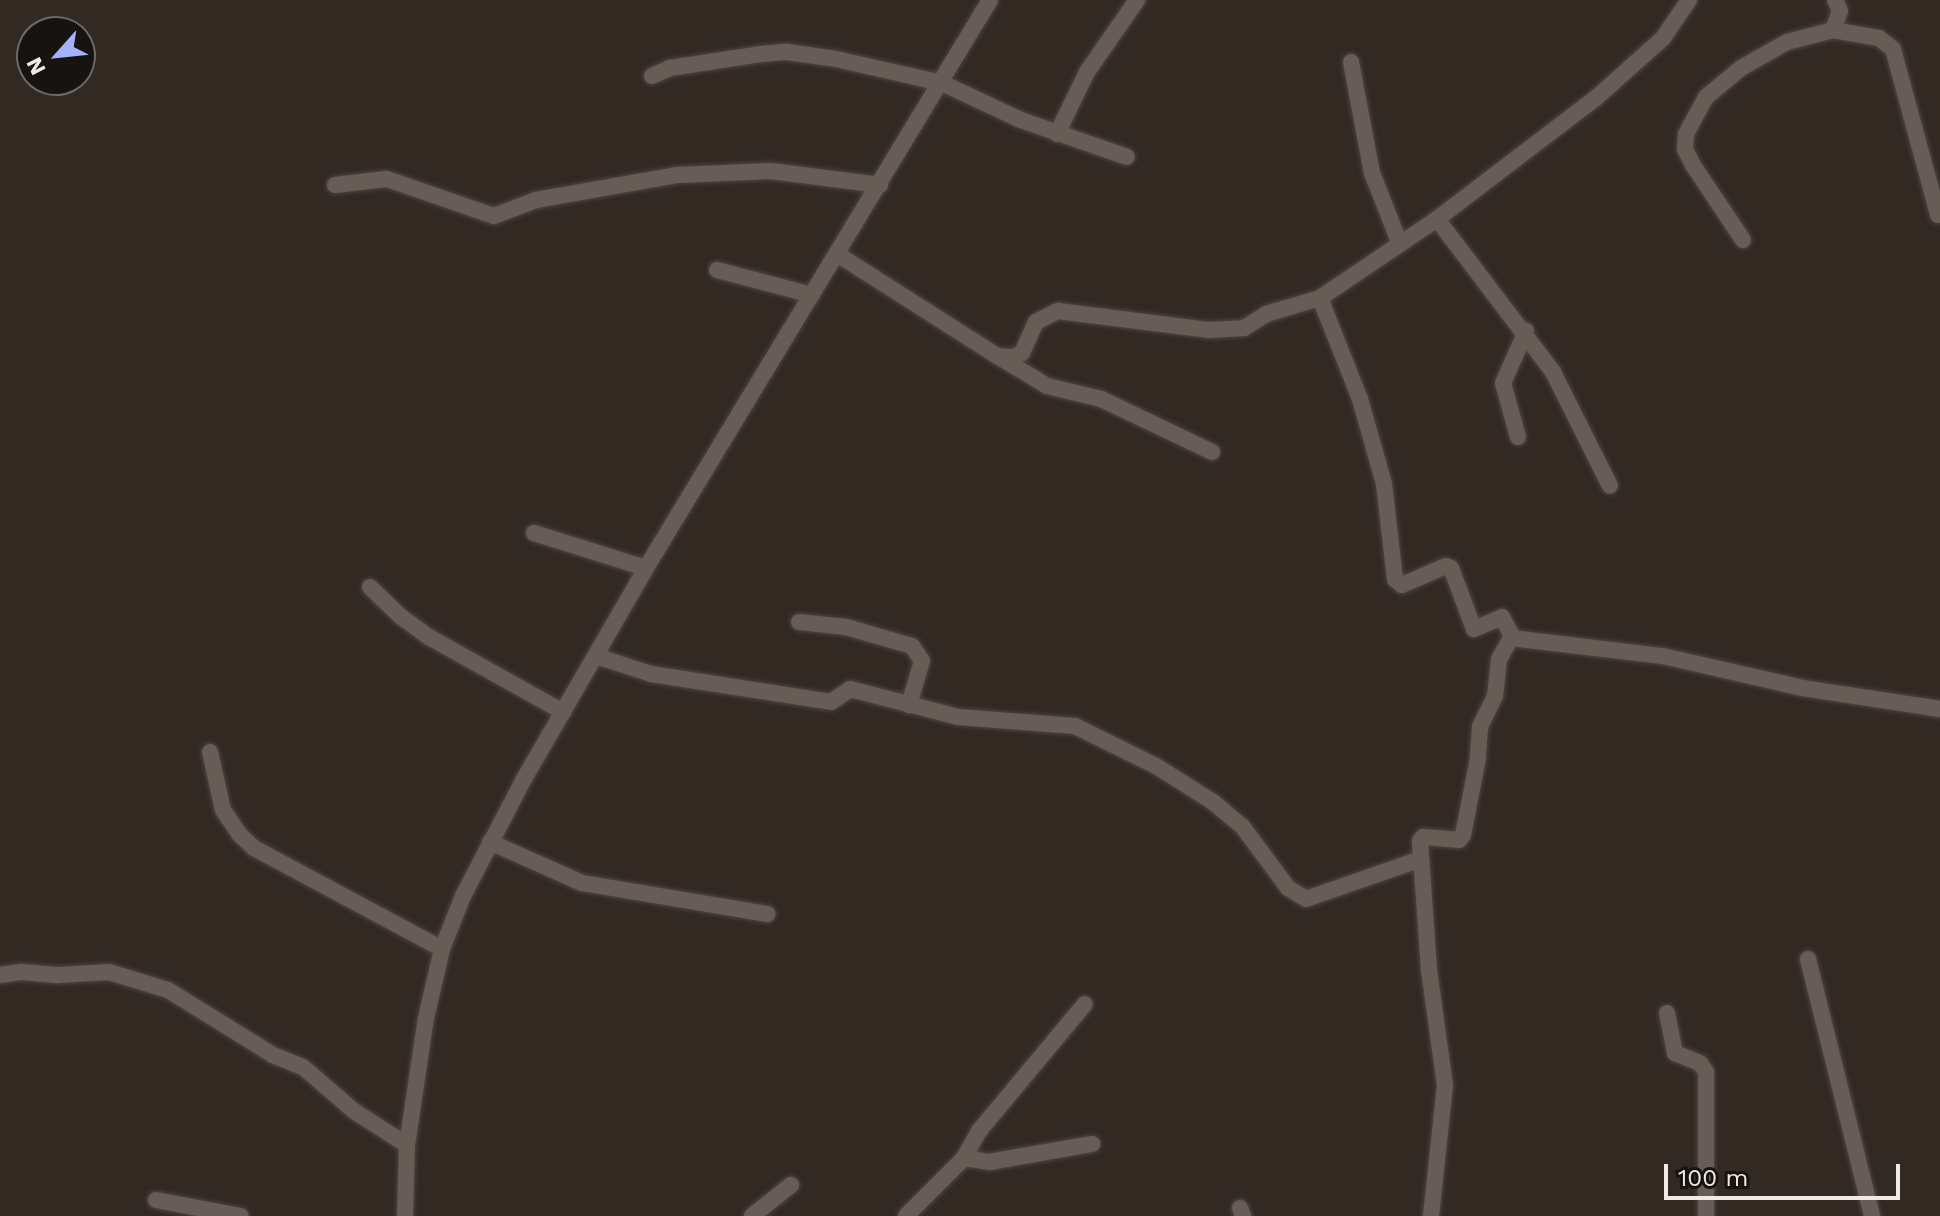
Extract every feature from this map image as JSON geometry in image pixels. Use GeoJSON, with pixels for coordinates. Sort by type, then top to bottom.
{"type":"FeatureCollection","features":[{"type":"Feature","properties":{"kind":"street"},"geometry":{"type":"LineString","coordinates":[[405,1216],[407,1145],[426,1018],[442,949],[463,896],[490,842],[646,568],[990,0]]}},
{"type":"Feature","properties":{"kind":"street"},"geometry":{"type":"LineString","coordinates":[[1057,134],[1087,72],[1137,0]]}},
{"type":"Feature","properties":{"kind":"street"},"geometry":{"type":"LineString","coordinates":[[997,356],[1013,357],[1022,353],[1036,322],[1058,311],[1208,330],[1244,328],[1266,314],[1320,298],[1437,219],[1533,142],[1596,98],[1663,38],[1679,19],[1689,0]]}},
{"type":"Feature","properties":{"kind":"street"},"geometry":{"type":"LineString","coordinates":[[1833,30],[1840,11],[1835,0]]}},
{"type":"Feature","properties":{"kind":"street"},"geometry":{"type":"LineString","coordinates":[[1743,240],[1693,165],[1685,149],[1686,134],[1706,97],[1741,68],[1787,42],[1833,30],[1879,38],[1893,49],[1938,215]]}},
{"type":"Feature","properties":{"kind":"street"},"geometry":{"type":"LineString","coordinates":[[652,76],[686,65],[787,52],[877,67],[942,83],[1057,134],[1127,157]]}},
{"type":"Feature","properties":{"kind":"street"},"geometry":{"type":"LineString","coordinates":[[1351,62],[1372,173],[1400,244]]}},
{"type":"Feature","properties":{"kind":"street"},"geometry":{"type":"LineString","coordinates":[[335,185],[387,179],[494,216],[536,200],[678,175],[771,171],[880,185]]}},
{"type":"Feature","properties":{"kind":"street"},"geometry":{"type":"LineString","coordinates":[[1437,219],[1526,331],[1553,372],[1610,486]]}},
{"type":"Feature","properties":{"kind":"street"},"geometry":{"type":"LineString","coordinates":[[837,254],[1047,386],[1101,399],[1212,452]]}},
{"type":"Feature","properties":{"kind":"street"},"geometry":{"type":"LineString","coordinates":[[717,270],[812,295]]}},
{"type":"Feature","properties":{"kind":"street"},"geometry":{"type":"LineString","coordinates":[[1320,298],[1360,399],[1384,484],[1395,579],[1402,585],[1448,566],[1457,578],[1474,629],[1502,617],[1511,638]]}},
{"type":"Feature","properties":{"kind":"street"},"geometry":{"type":"LineString","coordinates":[[1518,437],[1503,383],[1526,331]]}},
{"type":"Feature","properties":{"kind":"street"},"geometry":{"type":"LineString","coordinates":[[534,533],[646,568]]}},
{"type":"Feature","properties":{"kind":"street"},"geometry":{"type":"LineString","coordinates":[[370,587],[400,616],[429,637],[563,712]]}},
{"type":"Feature","properties":{"kind":"street"},"geometry":{"type":"LineString","coordinates":[[799,622],[846,627],[912,646],[922,661],[909,705]]}},
{"type":"Feature","properties":{"kind":"street"},"geometry":{"type":"LineString","coordinates":[[1511,638],[1663,656],[1803,688],[1940,709]]}},
{"type":"Feature","properties":{"kind":"street"},"geometry":{"type":"LineString","coordinates":[[1428,1215],[1445,1085],[1429,970],[1420,841],[1423,837],[1459,840],[1463,835],[1478,758],[1480,727],[1495,696],[1499,659],[1511,638]]}},
{"type":"Feature","properties":{"kind":"street"},"geometry":{"type":"LineString","coordinates":[[596,656],[651,674],[831,702],[850,689],[958,717],[1082,728],[1156,766],[1213,802],[1242,826],[1297,896],[1306,899],[1421,859]]}},
{"type":"Feature","properties":{"kind":"street"},"geometry":{"type":"LineString","coordinates":[[210,752],[223,810],[239,834],[254,848],[442,949]]}},
{"type":"Feature","properties":{"kind":"street"},"geometry":{"type":"LineString","coordinates":[[490,842],[582,883],[767,914]]}},
{"type":"Feature","properties":{"kind":"street"},"geometry":{"type":"LineString","coordinates":[[1808,959],[1872,1216]]}},
{"type":"Feature","properties":{"kind":"street"},"geometry":{"type":"LineString","coordinates":[[0,975],[98,971],[123,973],[168,990],[231,1025],[273,1055],[303,1067],[354,1111],[407,1145]]}},
{"type":"Feature","properties":{"kind":"street"},"geometry":{"type":"LineString","coordinates":[[906,1216],[964,1158],[979,1131],[1085,1004]]}},
{"type":"Feature","properties":{"kind":"street"},"geometry":{"type":"LineString","coordinates":[[1667,1013],[1675,1053],[1700,1063],[1706,1072],[1706,1216]]}},
{"type":"Feature","properties":{"kind":"street"},"geometry":{"type":"LineString","coordinates":[[964,1158],[989,1162],[1092,1144]]}},
{"type":"Feature","properties":{"kind":"street"},"geometry":{"type":"LineString","coordinates":[[752,1216],[791,1185]]}},
{"type":"Feature","properties":{"kind":"street"},"geometry":{"type":"LineString","coordinates":[[156,1200],[240,1216]]}}]}
